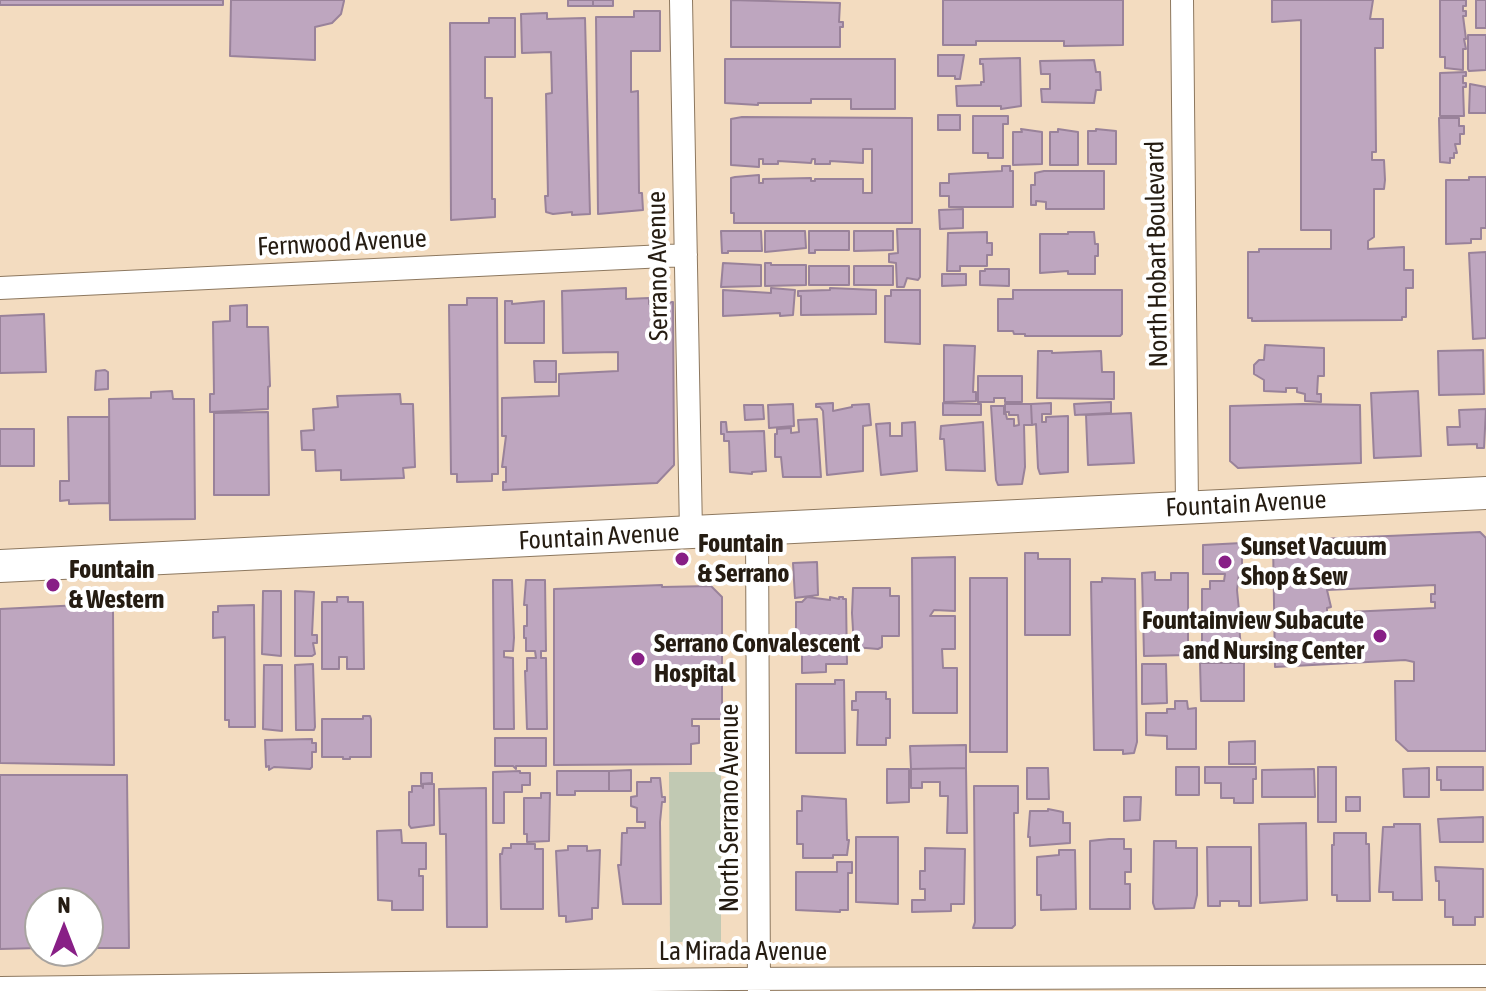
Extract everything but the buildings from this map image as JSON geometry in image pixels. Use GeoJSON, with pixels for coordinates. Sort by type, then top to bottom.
{"type":"FeatureCollection","features":[{"type":"Feature","properties":{"kind":"street","name":"Serrano Avenue"},"geometry":{"type":"LineString","coordinates":[[681,0],[691,532]]}},
{"type":"Feature","properties":{"kind":"street","name":"North Hobart Boulevard"},"geometry":{"type":"LineString","coordinates":[[1182,0],[1187,507]]}},
{"type":"Feature","properties":{"kind":"street","name":"Fernwood Avenue"},"geometry":{"type":"LineString","coordinates":[[0,288],[686,255]]}},
{"type":"Feature","properties":{"kind":"street","name":"Fountain Avenue"},"geometry":{"type":"LineString","coordinates":[[0,566],[1486,493]]}},
{"type":"Feature","properties":{"kind":"street","name":"North Serrano Avenue"},"geometry":{"type":"LineString","coordinates":[[757,529],[758,985]]}},
{"type":"Feature","properties":{"kind":"street","name":"La Mirada Avenue"},"geometry":{"type":"LineString","coordinates":[[0,988],[758,985],[1486,976]]}},
{"type":"Feature","properties":{"kind":"green space"},"geometry":{"type":"Polygon","coordinates":[[[669,772],[721,772],[721,942],[670,942],[669,772]]]}},
{"type":"Feature","properties":{"kind":"place","name":"Fountain & Serrano"},"geometry":{"type":"Point","coordinates":[682,559]}},
{"type":"Feature","properties":{"kind":"place","name":"Sunset Vacuum Shop & Sew"},"geometry":{"type":"Point","coordinates":[1225,562]}},
{"type":"Feature","properties":{"kind":"place","name":"Fountain & Western"},"geometry":{"type":"Point","coordinates":[53,585]}},
{"type":"Feature","properties":{"kind":"place","name":"Fountainview Subacute and Nursing Center"},"geometry":{"type":"Point","coordinates":[1380,636]}},
{"type":"Feature","properties":{"kind":"place","name":"Serrano Convalescent Hospital"},"geometry":{"type":"Point","coordinates":[638,659]}}]}
